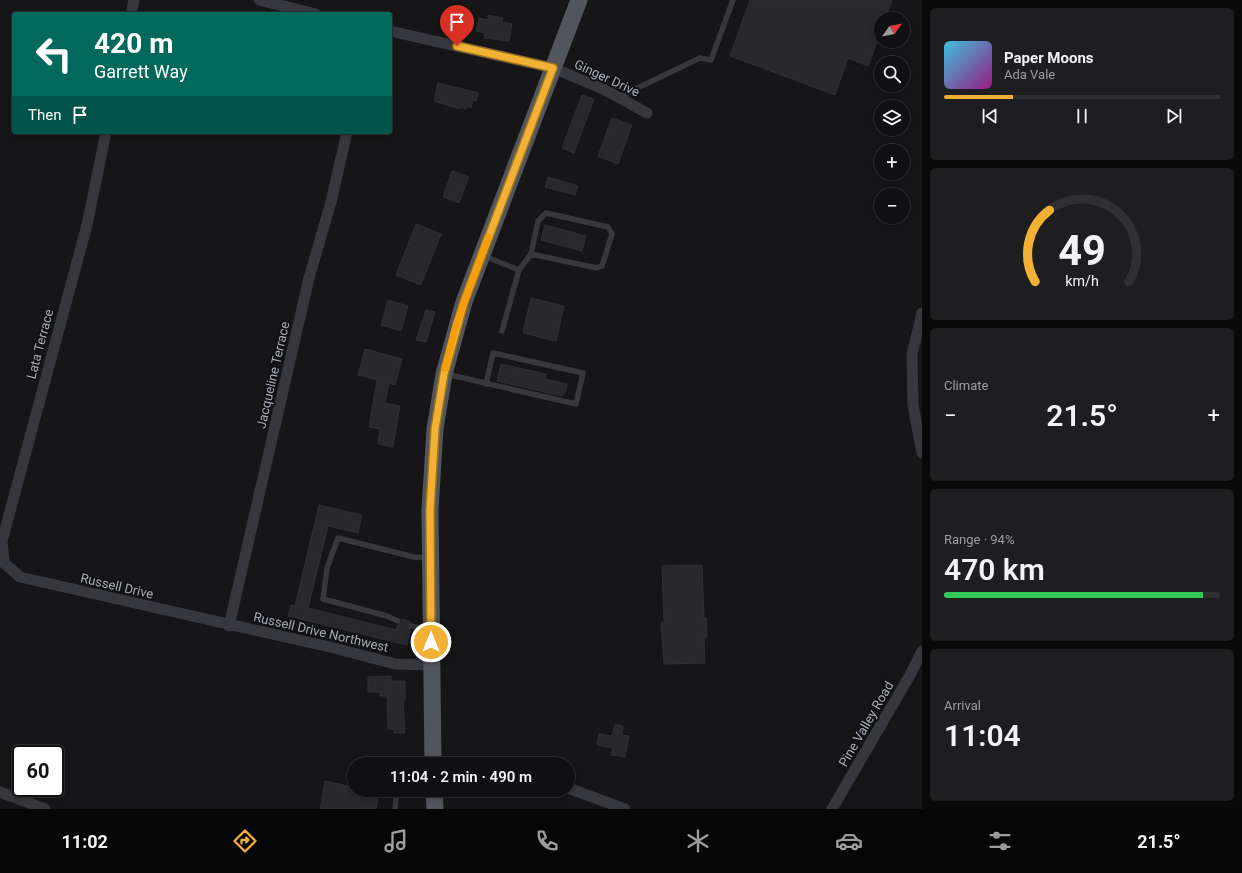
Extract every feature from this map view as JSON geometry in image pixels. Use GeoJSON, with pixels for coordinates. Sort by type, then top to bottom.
{"type":"FeatureCollection","features":[{"type":"Feature","properties":{"kind":"main road"},"geometry":{"type":"LineString","coordinates":[[433,757],[430,510],[435,429],[444,374],[456,325],[481,255],[578,0]]}},
{"type":"Feature","properties":{"kind":"main road"},"geometry":{"type":"LineString","coordinates":[[434,797],[435,809]]}},
{"type":"Feature","properties":{"kind":"street"},"geometry":{"type":"LineString","coordinates":[[131,12],[134,0]]}},
{"type":"Feature","properties":{"kind":"street"},"geometry":{"type":"LineString","coordinates":[[259,0],[308,12]]}},
{"type":"Feature","properties":{"kind":"street","name":"Ginger Drive"},"geometry":{"type":"LineString","coordinates":[[392,31],[553,68],[619,97],[647,113]]}},
{"type":"Feature","properties":{"kind":"street","name":"Lata Terrace"},"geometry":{"type":"LineString","coordinates":[[4,563],[2,541],[87,225],[106,134]]}},
{"type":"Feature","properties":{"kind":"street","name":"Jacqueline Terrace"},"geometry":{"type":"LineString","coordinates":[[229,626],[309,278],[331,202],[347,134]]}},
{"type":"Feature","properties":{"kind":"street"},"geometry":{"type":"LineString","coordinates":[[922,312],[912,354],[912,405],[922,453]]}},
{"type":"Feature","properties":{"kind":"street","name":"Russell Drive"},"geometry":{"type":"LineString","coordinates":[[4,563],[20,578],[229,626]]}},
{"type":"Feature","properties":{"kind":"street","name":"Russell Drive Northwest"},"geometry":{"type":"LineString","coordinates":[[229,626],[334,648],[394,664],[431,665]]}},
{"type":"Feature","properties":{"kind":"street","name":"Pine Valley Road"},"geometry":{"type":"LineString","coordinates":[[832,809],[910,675],[922,651]]}},
{"type":"Feature","properties":{"kind":"street"},"geometry":{"type":"LineString","coordinates":[[575,791],[625,809]]}},
{"type":"Feature","properties":{"kind":"street"},"geometry":{"type":"LineString","coordinates":[[0,792],[45,809]]}},
{"type":"Feature","properties":{"kind":"lane"},"geometry":{"type":"LineString","coordinates":[[619,97],[700,58],[711,60],[733,0]]}},
{"type":"Feature","properties":{"kind":"lane"},"geometry":{"type":"LineString","coordinates":[[502,331],[519,270],[531,254],[538,221],[546,213],[608,227],[612,234],[602,266],[597,268],[531,254]]}},
{"type":"Feature","properties":{"kind":"lane"},"geometry":{"type":"LineString","coordinates":[[481,255],[519,270]]}},
{"type":"Feature","properties":{"kind":"lane"},"geometry":{"type":"LineString","coordinates":[[444,374],[486,384],[576,404],[582,374],[493,353],[486,384]]}},
{"type":"Feature","properties":{"kind":"lane"},"geometry":{"type":"LineString","coordinates":[[398,621],[387,616],[323,599],[328,568],[338,538],[414,557],[430,559]]}},
{"type":"Feature","properties":{"kind":"lane"},"geometry":{"type":"LineString","coordinates":[[411,626],[431,630]]}},
{"type":"Feature","properties":{"kind":"lane"},"geometry":{"type":"LineString","coordinates":[[396,809],[397,797]]}},
{"type":"Feature","properties":{"kind":"building"},"geometry":{"type":"Polygon","coordinates":[[[750,0],[892,0],[888,12],[874,12],[875,48],[868,66],[848,58],[835,95],[730,56],[750,0]]]}},
{"type":"Feature","properties":{"kind":"building"},"geometry":{"type":"Polygon","coordinates":[[[488,15],[503,18],[502,22],[512,24],[509,41],[484,38],[485,33],[476,31],[479,18],[488,20],[488,15]]]}},
{"type":"Feature","properties":{"kind":"building"},"geometry":{"type":"Polygon","coordinates":[[[438,83],[479,93],[476,101],[473,100],[471,108],[466,106],[466,109],[459,107],[459,109],[434,101],[438,83]]]}},
{"type":"Feature","properties":{"kind":"building"},"geometry":{"type":"Polygon","coordinates":[[[582,95],[594,99],[574,153],[562,148],[582,95]]]}},
{"type":"Feature","properties":{"kind":"building"},"geometry":{"type":"Polygon","coordinates":[[[612,118],[632,125],[618,164],[598,156],[612,118]]]}},
{"type":"Feature","properties":{"kind":"building"},"geometry":{"type":"Polygon","coordinates":[[[452,171],[469,177],[459,203],[443,197],[452,171]]]}},
{"type":"Feature","properties":{"kind":"building"},"geometry":{"type":"Polygon","coordinates":[[[548,177],[578,186],[575,195],[545,187],[548,177]]]}},
{"type":"Feature","properties":{"kind":"building"},"geometry":{"type":"Polygon","coordinates":[[[416,224],[441,234],[421,285],[396,275],[416,224]]]}},
{"type":"Feature","properties":{"kind":"building"},"geometry":{"type":"Polygon","coordinates":[[[545,225],[586,236],[582,251],[541,240],[545,225]]]}},
{"type":"Feature","properties":{"kind":"building"},"geometry":{"type":"Polygon","coordinates":[[[531,298],[564,306],[556,341],[523,333],[531,298]]]}},
{"type":"Feature","properties":{"kind":"building"},"geometry":{"type":"Polygon","coordinates":[[[388,300],[408,306],[401,331],[381,325],[388,300]]]}},
{"type":"Feature","properties":{"kind":"building"},"geometry":{"type":"Polygon","coordinates":[[[426,310],[435,312],[426,342],[416,340],[426,310]]]}},
{"type":"Feature","properties":{"kind":"building"},"geometry":{"type":"Polygon","coordinates":[[[365,349],[402,359],[395,385],[389,383],[385,403],[400,406],[393,447],[378,444],[380,429],[369,427],[377,380],[358,375],[365,349]]]}},
{"type":"Feature","properties":{"kind":"building"},"geometry":{"type":"Polygon","coordinates":[[[501,364],[546,374],[545,379],[567,384],[565,392],[562,396],[497,381],[501,364]]]}},
{"type":"Feature","properties":{"kind":"building"},"geometry":{"type":"Polygon","coordinates":[[[319,505],[362,515],[358,533],[328,526],[308,608],[396,630],[398,625],[402,623],[402,619],[411,622],[407,626],[410,630],[407,645],[288,616],[291,605],[295,606],[319,505]]]}},
{"type":"Feature","properties":{"kind":"building"},"geometry":{"type":"Polygon","coordinates":[[[702,565],[704,618],[706,618],[707,637],[704,637],[705,663],[664,664],[661,622],[664,622],[662,566],[702,565]]]}},
{"type":"Feature","properties":{"kind":"building"},"geometry":{"type":"Polygon","coordinates":[[[391,676],[391,681],[405,681],[405,700],[403,700],[405,733],[394,733],[394,729],[388,729],[387,696],[380,696],[380,692],[368,692],[368,677],[391,676]]]}},
{"type":"Feature","properties":{"kind":"building"},"geometry":{"type":"Polygon","coordinates":[[[615,724],[623,726],[622,735],[629,736],[625,757],[611,755],[613,748],[597,745],[599,734],[612,736],[615,724]]]}},
{"type":"Feature","properties":{"kind":"building"},"geometry":{"type":"Polygon","coordinates":[[[325,781],[347,786],[347,797],[378,797],[376,809],[320,809],[325,781]]]}},
{"type":"Feature","properties":{"kind":"slow traffic"},"geometry":{"type":"LineString","coordinates":[[445,368],[456,325],[488,237]]}},
{"type":"Feature","properties":{"kind":"route"},"geometry":{"type":"LineString","coordinates":[[431,642],[430,510],[435,429],[444,374],[456,325],[464,302],[553,68],[457,46]]}}]}
